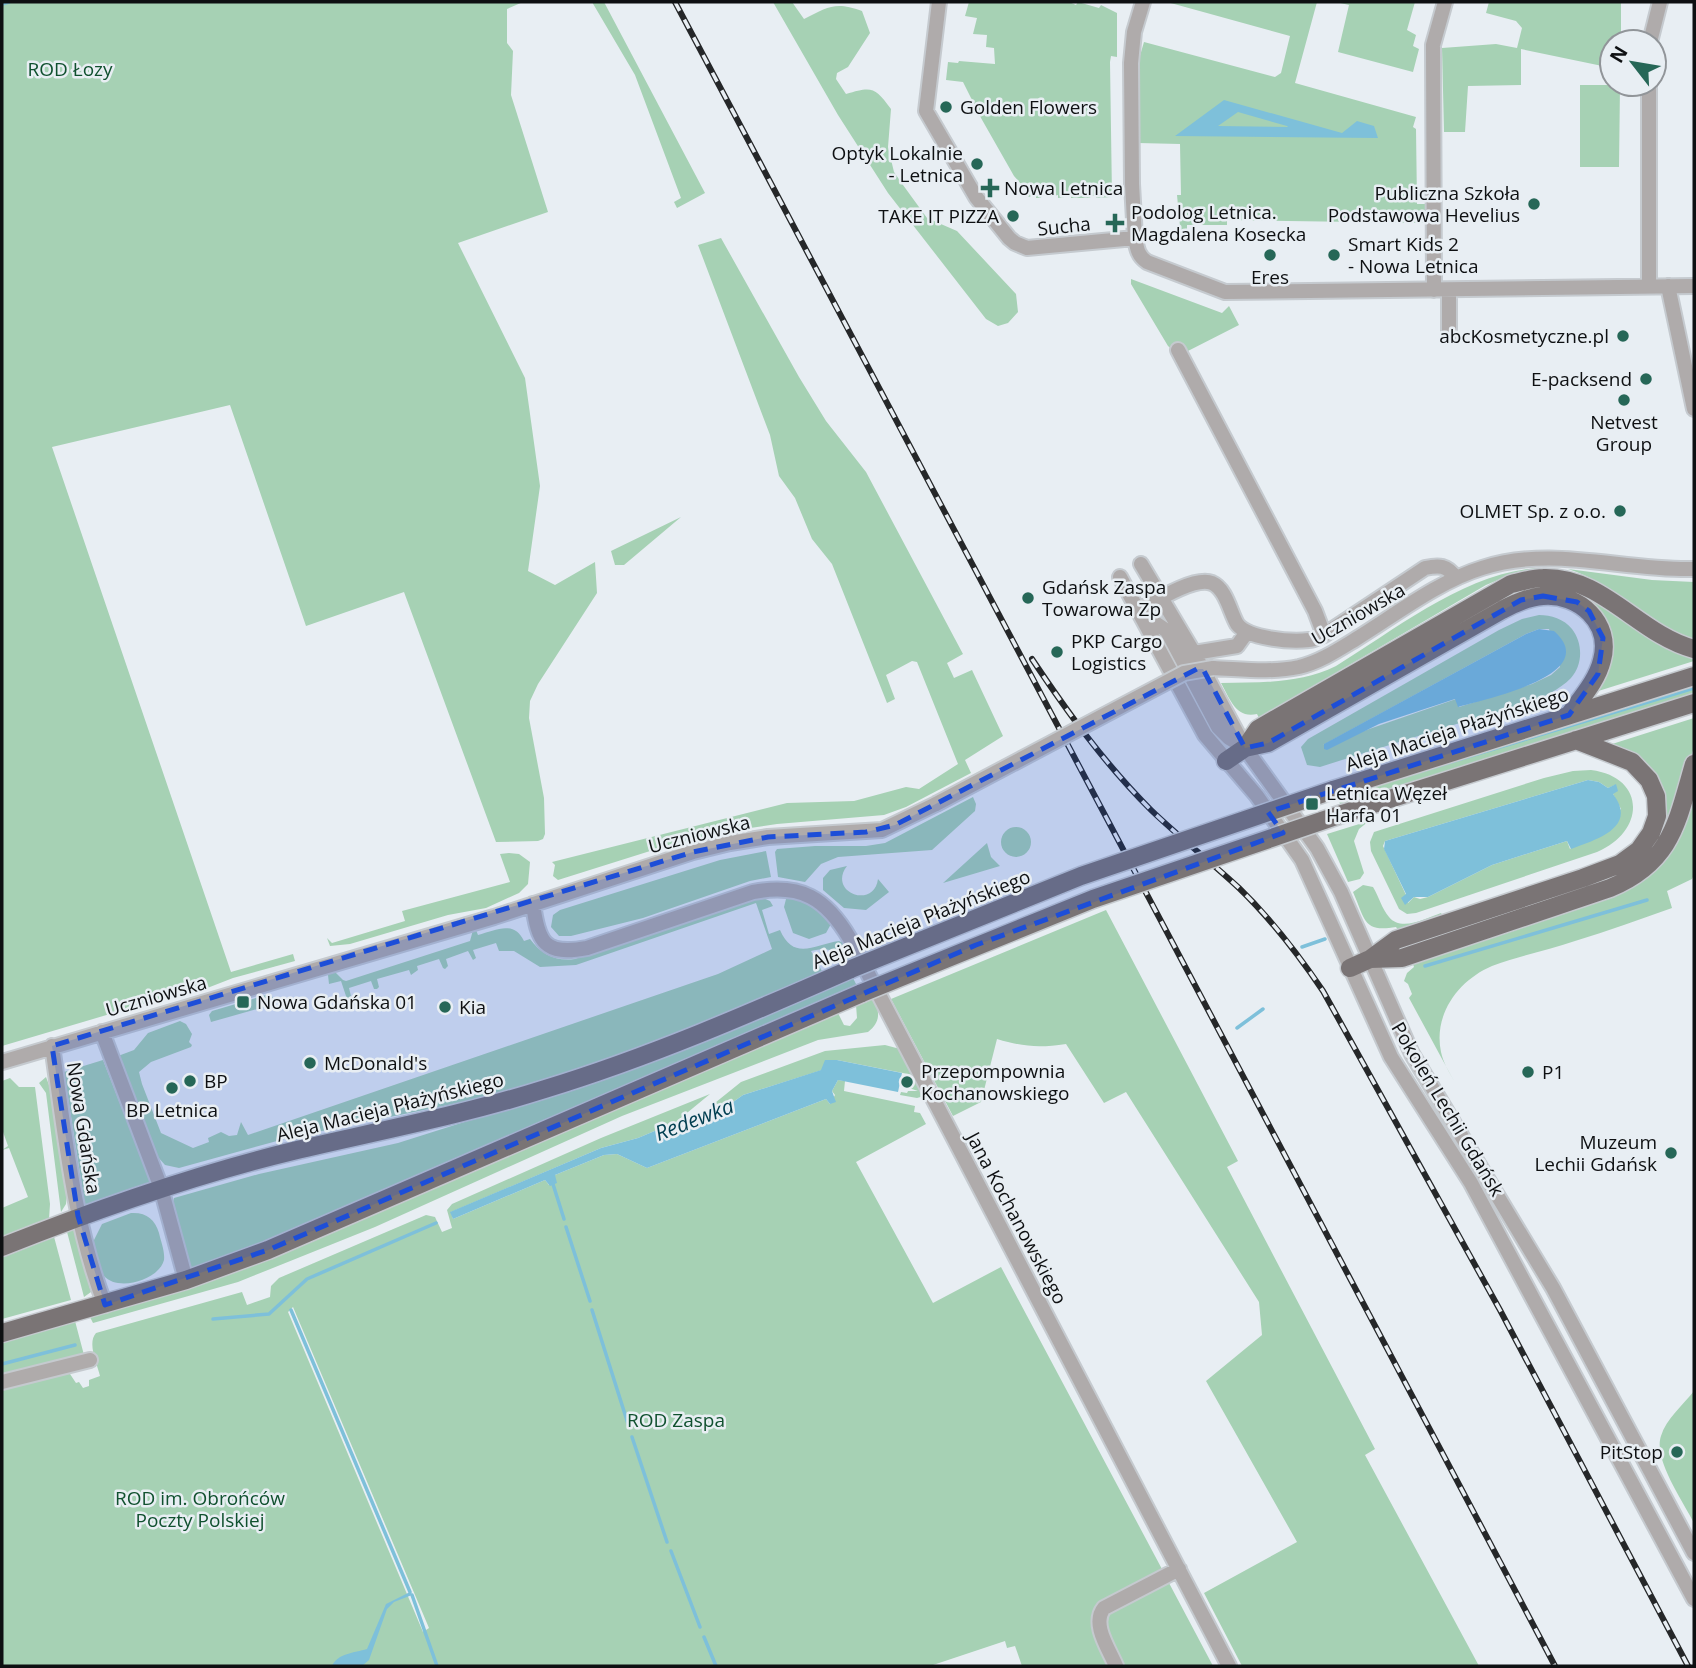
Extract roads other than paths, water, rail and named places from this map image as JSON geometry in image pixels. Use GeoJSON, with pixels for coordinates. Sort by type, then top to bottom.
{"type":"FeatureCollection","features":[{"type":"Feature","properties":{"kind":"main road"},"geometry":{"type":"LineString","coordinates":[[1226,761],[1245,748],[1258,729],[1511,584],[1553,578],[1588,587],[1657,635],[1694,649]]}},
{"type":"Feature","properties":{"kind":"main road"},"geometry":{"type":"LineString","coordinates":[[1245,748],[1268,743],[1521,600],[1543,596],[1577,602],[1589,611],[1603,638],[1603,657],[1598,674],[1569,715]]}},
{"type":"Feature","properties":{"kind":"main road","name":"Aleja Macieja Płażyńskiego"},"geometry":{"type":"LineString","coordinates":[[2,1247],[78,1216],[161,1188],[292,1152],[435,1119],[544,1090],[675,1044],[851,969],[1082,876],[1334,790],[1694,676]]}},
{"type":"Feature","properties":{"kind":"main road"},"geometry":{"type":"LineString","coordinates":[[2,1333],[105,1305],[268,1251],[862,993],[1093,899],[1342,814],[1694,703]]}},
{"type":"Feature","properties":{"kind":"main road"},"geometry":{"type":"LineString","coordinates":[[1350,968],[1370,959],[1396,940],[1583,878],[1620,864],[1639,850],[1651,834],[1657,816],[1656,796],[1649,780],[1632,762],[1576,740]]}},
{"type":"Feature","properties":{"kind":"main road"},"geometry":{"type":"LineString","coordinates":[[1370,959],[1402,958],[1625,881],[1642,871],[1659,855],[1674,830],[1694,764]]}},
{"type":"Feature","properties":{"kind":"street","name":"Sucha"},"geometry":{"type":"LineString","coordinates":[[939,2],[925,108],[986,211],[1015,243],[1027,248],[1135,238]]}},
{"type":"Feature","properties":{"kind":"street"},"geometry":{"type":"LineString","coordinates":[[1143,2],[1134,32],[1131,63],[1131,172],[1137,252],[1147,262],[1225,292],[1694,286]]}},
{"type":"Feature","properties":{"kind":"street"},"geometry":{"type":"LineString","coordinates":[[1445,2],[1433,46],[1441,290],[1449,336]]}},
{"type":"Feature","properties":{"kind":"street"},"geometry":{"type":"LineString","coordinates":[[1654,28],[1660,2]]}},
{"type":"Feature","properties":{"kind":"street"},"geometry":{"type":"LineString","coordinates":[[1649,98],[1649,287]]}},
{"type":"Feature","properties":{"kind":"street"},"geometry":{"type":"LineString","coordinates":[[1668,286],[1694,409]]}},
{"type":"Feature","properties":{"kind":"street","name":"Uczniowska"},"geometry":{"type":"LineString","coordinates":[[1178,350],[1315,611],[1324,635]]}},
{"type":"Feature","properties":{"kind":"street","name":"Uczniowska"},"geometry":{"type":"LineString","coordinates":[[2,1062],[730,843],[768,836],[882,830],[1184,673],[1213,668],[1274,670],[1300,666],[1328,656],[1456,578],[1507,561],[1534,557],[1570,558],[1651,568],[1694,569]]}},
{"type":"Feature","properties":{"kind":"street","name":"Pokoleń Lechii Gdańsk"},"geometry":{"type":"LineString","coordinates":[[1142,564],[1245,748],[1317,848],[1341,892],[1412,1054],[1531,1250],[1694,1553]]}},
{"type":"Feature","properties":{"kind":"street","name":"Uczniowska"},"geometry":{"type":"LineString","coordinates":[[1247,632],[1260,637],[1310,640],[1324,635],[1425,568],[1437,565],[1445,567],[1456,578]]}},
{"type":"Feature","properties":{"kind":"street","name":"Pokoleń Lechii Gdańsk"},"geometry":{"type":"LineString","coordinates":[[1120,577],[1205,735],[1257,796],[1302,860],[1391,1057],[1471,1183],[1694,1599]]}},
{"type":"Feature","properties":{"kind":"street"},"geometry":{"type":"LineString","coordinates":[[1138,611],[1175,590],[1204,581],[1213,583],[1220,589],[1238,626],[1247,632],[1237,646],[1194,653]]}},
{"type":"Feature","properties":{"kind":"street","name":"Pokoleń Lechii Gdańsk"},"geometry":{"type":"LineString","coordinates":[[1138,611],[1167,631],[1219,727],[1229,738],[1245,748]]}},
{"type":"Feature","properties":{"kind":"street","name":"Jana Kochanowskiego"},"geometry":{"type":"LineString","coordinates":[[533,904],[540,937],[552,948],[562,950],[587,948],[753,892],[773,888],[788,889],[809,896],[834,914],[850,939],[1229,1666]]}},
{"type":"Feature","properties":{"kind":"street","name":"Nowa Gdańska"},"geometry":{"type":"LineString","coordinates":[[102,1032],[161,1188]]}},
{"type":"Feature","properties":{"kind":"street","name":"Nowa Gdańska"},"geometry":{"type":"LineString","coordinates":[[52,1046],[78,1216]]}},
{"type":"Feature","properties":{"kind":"street"},"geometry":{"type":"LineString","coordinates":[[161,1188],[186,1280]]}},
{"type":"Feature","properties":{"kind":"street"},"geometry":{"type":"LineString","coordinates":[[78,1216],[105,1305]]}},
{"type":"Feature","properties":{"kind":"street"},"geometry":{"type":"LineString","coordinates":[[1513,1261],[1531,1250]]}},
{"type":"Feature","properties":{"kind":"street"},"geometry":{"type":"LineString","coordinates":[[2,1382],[90,1360]]}},
{"type":"Feature","properties":{"kind":"street"},"geometry":{"type":"LineString","coordinates":[[1599,1421],[1619,1411]]}},
{"type":"Feature","properties":{"kind":"street"},"geometry":{"type":"LineString","coordinates":[[1116,1666],[1098,1623],[1100,1613],[1104,1608],[1178,1569]]}},
{"type":"Feature","properties":{"kind":"water"},"geometry":{"type":"Polygon","coordinates":[[[1224,100],[1342,133],[1357,121],[1374,126],[1378,138],[1175,136],[1224,100]],[[1238,112],[1218,126],[1288,127],[1238,112]]]}},
{"type":"Feature","properties":{"kind":"water"},"geometry":{"type":"Polygon","coordinates":[[[1539,629],[1554,631],[1565,647],[1564,660],[1552,672],[1513,691],[1458,707],[1455,699],[1379,724],[1327,750],[1324,749],[1324,744],[1539,629]]]}},
{"type":"Feature","properties":{"kind":"water"},"geometry":{"type":"Polygon","coordinates":[[[1588,780],[1599,782],[1608,788],[1616,784],[1618,791],[1613,794],[1620,806],[1621,816],[1610,831],[1571,849],[1567,841],[1492,865],[1428,897],[1414,897],[1405,905],[1401,898],[1406,894],[1384,849],[1385,841],[1588,780]]]}},
{"type":"Feature","properties":{"kind":"water"},"geometry":{"type":"Polygon","coordinates":[[[825,1060],[902,1073],[898,1092],[838,1080],[832,1091],[836,1102],[830,1104],[826,1099],[647,1168],[617,1154],[604,1155],[555,1175],[557,1183],[550,1186],[545,1180],[453,1219],[450,1212],[601,1148],[638,1138],[676,1122],[685,1127],[716,1114],[743,1095],[821,1070],[825,1060]]]}},
{"type":"Feature","properties":{"kind":"water"},"geometry":{"type":"Polygon","coordinates":[[[410,1592],[412,1595],[394,1602],[387,1609],[369,1660],[362,1666],[332,1666],[342,1656],[367,1649],[386,1604],[410,1592]]]}},
{"type":"Feature","properties":{"kind":"waterway"},"geometry":{"type":"LineString","coordinates":[[2,4],[9,2]]}},
{"type":"Feature","properties":{"kind":"waterway"},"geometry":{"type":"LineString","coordinates":[[1408,775],[1694,688]]}},
{"type":"Feature","properties":{"kind":"waterway"},"geometry":{"type":"LineString","coordinates":[[1425,966],[1647,900]]}},
{"type":"Feature","properties":{"kind":"waterway","name":"Redewka"},"geometry":{"type":"LineString","coordinates":[[1302,947],[1325,939]]}},
{"type":"Feature","properties":{"kind":"waterway","name":"Redewka"},"geometry":{"type":"LineString","coordinates":[[1237,1028],[1263,1009]]}},
{"type":"Feature","properties":{"kind":"waterway"},"geometry":{"type":"LineString","coordinates":[[552,1181],[564,1219]]}},
{"type":"Feature","properties":{"kind":"waterway","name":"Redewka"},"geometry":{"type":"LineString","coordinates":[[213,1319],[269,1314],[307,1279],[436,1223]]}},
{"type":"Feature","properties":{"kind":"waterway"},"geometry":{"type":"LineString","coordinates":[[566,1227],[590,1301]]}},
{"type":"Feature","properties":{"kind":"waterway"},"geometry":{"type":"LineString","coordinates":[[291,1310],[410,1592]]}},
{"type":"Feature","properties":{"kind":"waterway"},"geometry":{"type":"LineString","coordinates":[[592,1310],[629,1427]]}},
{"type":"Feature","properties":{"kind":"waterway","name":"Redewka"},"geometry":{"type":"LineString","coordinates":[[2,1364],[75,1345]]}},
{"type":"Feature","properties":{"kind":"waterway"},"geometry":{"type":"LineString","coordinates":[[632,1437],[667,1542]]}},
{"type":"Feature","properties":{"kind":"waterway"},"geometry":{"type":"LineString","coordinates":[[671,1551],[700,1627]]}},
{"type":"Feature","properties":{"kind":"waterway"},"geometry":{"type":"LineString","coordinates":[[412,1595],[437,1666]]}},
{"type":"Feature","properties":{"kind":"waterway"},"geometry":{"type":"LineString","coordinates":[[704,1637],[716,1666]]}},
{"type":"Feature","properties":{"kind":"railway"},"geometry":{"type":"LineString","coordinates":[[675,2],[1555,1666]]}},
{"type":"Feature","properties":{"kind":"railway"},"geometry":{"type":"LineString","coordinates":[[1032,659],[1073,718],[1118,775],[1172,830],[1251,900],[1284,937],[1323,991],[1500,1310],[1688,1666]]}},
{"type":"Feature","properties":{"kind":"place","name":"Golden Flowers"},"geometry":{"type":"Point","coordinates":[946,107]}},
{"type":"Feature","properties":{"kind":"place","name":"Optyk Lokalnie - Letnica"},"geometry":{"type":"Point","coordinates":[977,164]}},
{"type":"Feature","properties":{"kind":"place","name":"Nowa Letnica"},"geometry":{"type":"Point","coordinates":[990,188]}},
{"type":"Feature","properties":{"kind":"place","name":"Publiczna Szkoła Podstawowa Hevelius"},"geometry":{"type":"Point","coordinates":[1534,204]}},
{"type":"Feature","properties":{"kind":"place","name":"TAKE IT PIZZA"},"geometry":{"type":"Point","coordinates":[1013,216]}},
{"type":"Feature","properties":{"kind":"place","name":"Podolog Letnica. Magdalena Kosecka"},"geometry":{"type":"Point","coordinates":[1115,223]}},
{"type":"Feature","properties":{"kind":"place","name":"Eres"},"geometry":{"type":"Point","coordinates":[1270,255]}},
{"type":"Feature","properties":{"kind":"place","name":"Smart Kids 2 - Nowa Letnica"},"geometry":{"type":"Point","coordinates":[1334,255]}},
{"type":"Feature","properties":{"kind":"place","name":"abcKosmetyczne.pl"},"geometry":{"type":"Point","coordinates":[1623,336]}},
{"type":"Feature","properties":{"kind":"place","name":"E-packsend"},"geometry":{"type":"Point","coordinates":[1646,379]}},
{"type":"Feature","properties":{"kind":"place","name":"Netvest Group"},"geometry":{"type":"Point","coordinates":[1624,400]}},
{"type":"Feature","properties":{"kind":"place","name":"OLMET Sp. z o.o."},"geometry":{"type":"Point","coordinates":[1620,511]}},
{"type":"Feature","properties":{"kind":"place","name":"Gdańsk Zaspa Towarowa Zp"},"geometry":{"type":"Point","coordinates":[1028,598]}},
{"type":"Feature","properties":{"kind":"place","name":"PKP Cargo Logistics"},"geometry":{"type":"Point","coordinates":[1057,652]}},
{"type":"Feature","properties":{"kind":"place","name":"Letnica Węzeł Harfa 01"},"geometry":{"type":"Point","coordinates":[1312,804]}},
{"type":"Feature","properties":{"kind":"place","name":"Nowa Gdańska 01"},"geometry":{"type":"Point","coordinates":[243,1002]}},
{"type":"Feature","properties":{"kind":"place","name":"Kia"},"geometry":{"type":"Point","coordinates":[445,1007]}},
{"type":"Feature","properties":{"kind":"place","name":"McDonald's"},"geometry":{"type":"Point","coordinates":[310,1063]}},
{"type":"Feature","properties":{"kind":"place","name":"P1"},"geometry":{"type":"Point","coordinates":[1528,1072]}},
{"type":"Feature","properties":{"kind":"place","name":"BP"},"geometry":{"type":"Point","coordinates":[190,1081]}},
{"type":"Feature","properties":{"kind":"place","name":"Przepompownia Kochanowskiego"},"geometry":{"type":"Point","coordinates":[907,1082]}},
{"type":"Feature","properties":{"kind":"place","name":"BP Letnica"},"geometry":{"type":"Point","coordinates":[172,1088]}},
{"type":"Feature","properties":{"kind":"place","name":"Muzeum Lechii Gdańsk"},"geometry":{"type":"Point","coordinates":[1671,1153]}},
{"type":"Feature","properties":{"kind":"place","name":"PitStop"},"geometry":{"type":"Point","coordinates":[1677,1452]}},
{"type":"Feature","properties":{"kind":"park label","name":"ROD Łozy"},"geometry":{"type":"Point","coordinates":[70,69]}},
{"type":"Feature","properties":{"kind":"park label","name":"ROD Zaspa"},"geometry":{"type":"Point","coordinates":[676,1420]}},
{"type":"Feature","properties":{"kind":"park label","name":"ROD im. Obrońców Poczty Polskiej"},"geometry":{"type":"Point","coordinates":[200,1509]}}]}
